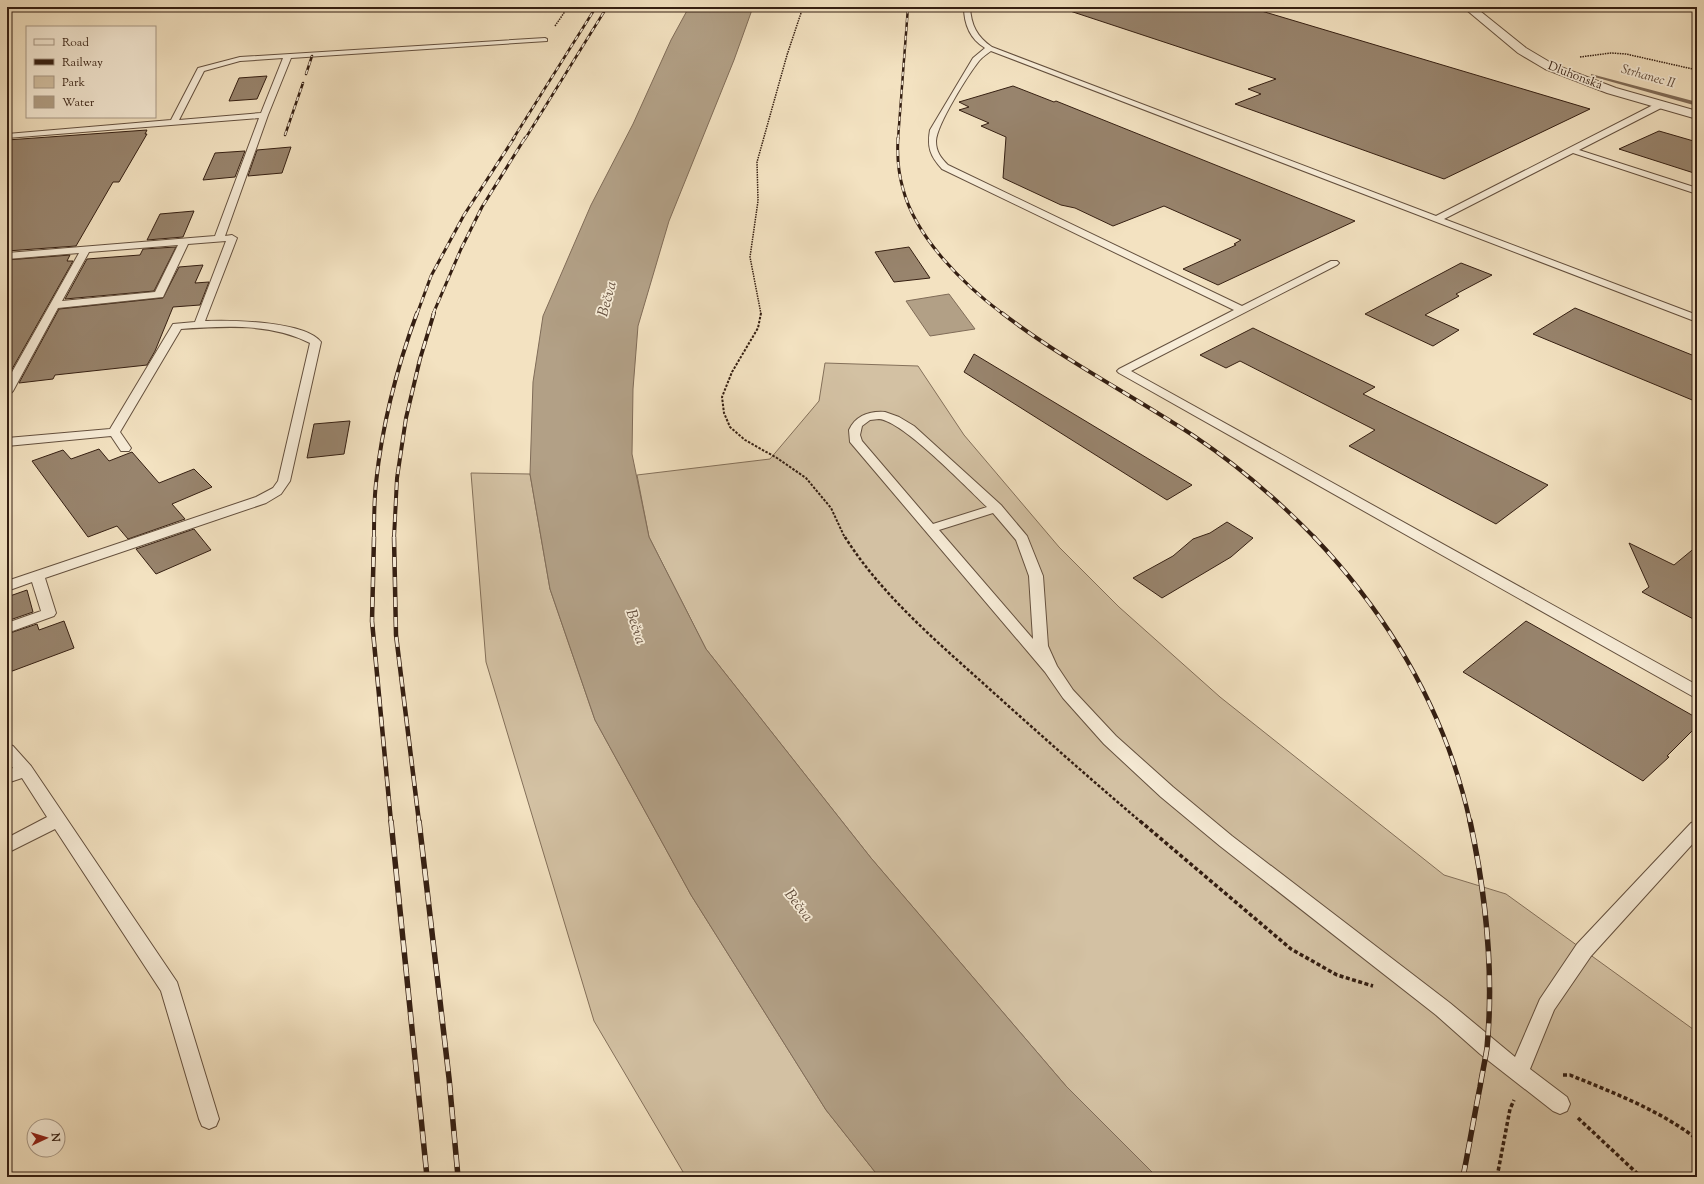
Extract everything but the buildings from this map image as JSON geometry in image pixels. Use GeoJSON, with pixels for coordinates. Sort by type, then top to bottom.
{"type":"FeatureCollection","features":[{"type":"Feature","properties":{"kind":"street","name":"Dluhonská"},"geometry":{"type":"LineString","coordinates":[[1468,7],[1519,49],[1552,68],[1594,84],[1697,114]]}},
{"type":"Feature","properties":{"kind":"lane"},"geometry":{"type":"LineString","coordinates":[[967,7],[968,21],[973,35],[982,44],[990,48],[1697,319]]}},
{"type":"Feature","properties":{"kind":"lane"},"geometry":{"type":"LineString","coordinates":[[174,122],[201,70],[240,59],[545,40]]}},
{"type":"Feature","properties":{"kind":"lane"},"geometry":{"type":"LineString","coordinates":[[990,48],[977,58],[934,130],[932,142],[933,151],[937,159],[945,167],[1242,310]]}},
{"type":"Feature","properties":{"kind":"lane"},"geometry":{"type":"LineString","coordinates":[[219,239],[264,115],[288,56]]}},
{"type":"Feature","properties":{"kind":"lane"},"geometry":{"type":"LineString","coordinates":[[1437,219],[1662,104]]}},
{"type":"Feature","properties":{"kind":"lane"},"geometry":{"type":"LineString","coordinates":[[7,136],[264,115]]}},
{"type":"Feature","properties":{"kind":"lane"},"geometry":{"type":"LineString","coordinates":[[1572,150],[1697,191]]}},
{"type":"Feature","properties":{"kind":"lane"},"geometry":{"type":"LineString","coordinates":[[7,256],[232,238],[199,324]]}},
{"type":"Feature","properties":{"kind":"lane"},"geometry":{"type":"LineString","coordinates":[[55,305],[159,294],[185,241]]}},
{"type":"Feature","properties":{"kind":"lane"},"geometry":{"type":"LineString","coordinates":[[7,391],[86,249]]}},
{"type":"Feature","properties":{"kind":"lane"},"geometry":{"type":"LineString","coordinates":[[1334,263],[1123,371],[1697,692]]}},
{"type":"Feature","properties":{"kind":"lane"},"geometry":{"type":"LineString","coordinates":[[7,586],[261,500],[277,491],[284,481],[316,342],[292,330],[266,326],[199,324],[177,326],[114,432]]}},
{"type":"Feature","properties":{"kind":"lane"},"geometry":{"type":"LineString","coordinates":[[1050,668],[1041,646],[1036,576],[1022,539],[996,508],[897,420],[886,416],[876,416],[859,422],[853,435],[856,442],[1050,668],[1068,694],[1110,740],[1166,792],[1226,841],[1443,1009],[1487,1047],[1560,1104]]}},
{"type":"Feature","properties":{"kind":"lane"},"geometry":{"type":"LineString","coordinates":[[7,442],[114,432]]}},
{"type":"Feature","properties":{"kind":"lane"},"geometry":{"type":"LineString","coordinates":[[114,432],[125,448]]}},
{"type":"Feature","properties":{"kind":"lane"},"geometry":{"type":"LineString","coordinates":[[930,529],[996,508]]}},
{"type":"Feature","properties":{"kind":"lane"},"geometry":{"type":"LineString","coordinates":[[7,628],[49,613],[37,576]]}},
{"type":"Feature","properties":{"kind":"lane"},"geometry":{"type":"LineString","coordinates":[[7,750],[25,770],[170,988],[209,1119]]}},
{"type":"Feature","properties":{"kind":"lane"},"geometry":{"type":"LineString","coordinates":[[7,777],[25,770]]}},
{"type":"Feature","properties":{"kind":"lane"},"geometry":{"type":"LineString","coordinates":[[7,846],[58,820]]}},
{"type":"Feature","properties":{"kind":"lane"},"geometry":{"type":"LineString","coordinates":[[1519,1072],[1547,1005],[1584,950],[1697,828]]}},
{"type":"Feature","properties":{"kind":"path"},"geometry":{"type":"LineString","coordinates":[[545,40],[568,7]]}},
{"type":"Feature","properties":{"kind":"path"},"geometry":{"type":"LineString","coordinates":[[1577,58],[1611,53],[1626,54],[1697,70]]}},
{"type":"Feature","properties":{"kind":"path"},"geometry":{"type":"LineString","coordinates":[[1519,1072],[1570,1075],[1632,1100],[1684,1129],[1697,1139]]}},
{"type":"Feature","properties":{"kind":"path"},"geometry":{"type":"LineString","coordinates":[[1497,1177],[1510,1109],[1513,1101],[1517,1099]]}},
{"type":"Feature","properties":{"kind":"path"},"geometry":{"type":"LineString","coordinates":[[1560,1104],[1584,1124],[1641,1177]]}},
{"type":"Feature","properties":{"kind":"green space"},"geometry":{"type":"Polygon","coordinates":[[[825,363],[918,366],[964,435],[1059,547],[1119,607],[1220,697],[1444,875],[1506,894],[1697,1032],[1697,1177],[1157,1177],[1066,1086],[871,858],[706,649],[649,537],[637,475],[770,459],[819,401],[825,363]]]}},
{"type":"Feature","properties":{"kind":"green space"},"geometry":{"type":"Polygon","coordinates":[[[471,473],[530,474],[550,589],[595,720],[691,895],[826,1110],[879,1177],[686,1177],[594,1021],[486,662],[471,473]]]}},
{"type":"Feature","properties":{"kind":"water","name":"Bečva"},"geometry":{"type":"Polygon","coordinates":[[[689,7],[753,7],[734,60],[669,221],[638,326],[633,389],[632,454],[649,537],[706,649],[871,858],[1066,1086],[1157,1177],[879,1177],[826,1110],[691,895],[595,720],[550,589],[530,474],[533,382],[543,316],[591,205],[633,124],[671,40],[689,7]]]}},
{"type":"Feature","properties":{"kind":"water"},"geometry":{"type":"Polygon","coordinates":[[[949,294],[975,329],[930,336],[906,301],[949,294]]]}},
{"type":"Feature","properties":{"kind":"waterway","name":"Strhanec II"},"geometry":{"type":"LineString","coordinates":[[1593,75],[1697,104]]}},
{"type":"Feature","properties":{"kind":"railway"},"geometry":{"type":"LineString","coordinates":[[513,139],[596,7]]}},
{"type":"Feature","properties":{"kind":"railway"},"geometry":{"type":"LineString","coordinates":[[525,139],[607,7]]}},
{"type":"Feature","properties":{"kind":"railway"},"geometry":{"type":"LineString","coordinates":[[898,139],[908,7]]}},
{"type":"Feature","properties":{"kind":"railway"},"geometry":{"type":"LineString","coordinates":[[306,74],[312,56]]}},
{"type":"Feature","properties":{"kind":"railway"},"geometry":{"type":"LineString","coordinates":[[285,135],[303,83]]}},
{"type":"Feature","properties":{"kind":"railway"},"geometry":{"type":"LineString","coordinates":[[417,314],[431,276],[464,215],[514,138]]}},
{"type":"Feature","properties":{"kind":"railway"},"geometry":{"type":"LineString","coordinates":[[433,314],[461,249],[482,207],[525,138]]}},
{"type":"Feature","properties":{"kind":"railway"},"geometry":{"type":"LineString","coordinates":[[898,139],[898,164],[901,183],[909,207],[919,225],[943,259],[958,275],[1003,314]]}},
{"type":"Feature","properties":{"kind":"railway"},"geometry":{"type":"LineString","coordinates":[[374,537],[375,490],[386,418],[403,354],[417,313]]}},
{"type":"Feature","properties":{"kind":"railway"},"geometry":{"type":"LineString","coordinates":[[394,538],[397,478],[406,418],[420,359],[434,313]]}},
{"type":"Feature","properties":{"kind":"railway"},"geometry":{"type":"LineString","coordinates":[[1002,313],[1048,346],[1210,447],[1257,484],[1287,510],[1314,537]]}},
{"type":"Feature","properties":{"kind":"railway"},"geometry":{"type":"LineString","coordinates":[[374,537],[372,621],[391,822]]}},
{"type":"Feature","properties":{"kind":"railway"},"geometry":{"type":"LineString","coordinates":[[1314,537],[1342,568],[1367,600],[1412,669],[1430,705],[1446,743],[1460,782],[1470,822]]}},
{"type":"Feature","properties":{"kind":"railway"},"geometry":{"type":"LineString","coordinates":[[394,538],[396,635],[419,822]]}},
{"type":"Feature","properties":{"kind":"railway"},"geometry":{"type":"LineString","coordinates":[[391,821],[427,1177]]}},
{"type":"Feature","properties":{"kind":"railway"},"geometry":{"type":"LineString","coordinates":[[419,821],[449,1078],[458,1177]]}},
{"type":"Feature","properties":{"kind":"railway"},"geometry":{"type":"LineString","coordinates":[[1463,1177],[1487,1048],[1490,991],[1484,906],[1476,849],[1470,821]]}}]}
